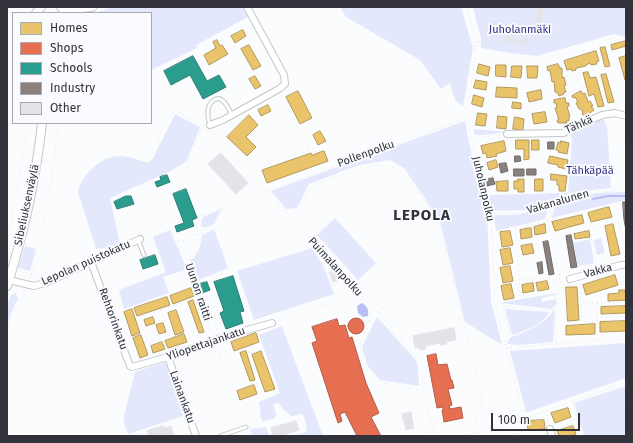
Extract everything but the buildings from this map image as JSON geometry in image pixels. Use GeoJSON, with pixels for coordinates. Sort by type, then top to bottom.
{"type":"FeatureCollection","features":[{"type":"Feature","properties":{"kind":"main road","name":"Sibeliuksenväylä"},"geometry":{"type":"LineString","coordinates":[[8,283],[20,243],[30,196],[42,124]]}},
{"type":"Feature","properties":{"kind":"street"},"geometry":{"type":"LineString","coordinates":[[210,125],[232,115],[279,89],[283,86],[285,80],[284,75],[247,7]]}},
{"type":"Feature","properties":{"kind":"street"},"geometry":{"type":"LineString","coordinates":[[64,10],[90,9]]}},
{"type":"Feature","properties":{"kind":"street","name":"Tähkä"},"geometry":{"type":"LineString","coordinates":[[507,134],[563,133],[615,113],[625,119]]}},
{"type":"Feature","properties":{"kind":"street","name":"Lepolan puistokatu"},"geometry":{"type":"LineString","coordinates":[[8,283],[34,286],[48,282],[139,240]]}},
{"type":"Feature","properties":{"kind":"street","name":"Rehtorinkatu"},"geometry":{"type":"LineString","coordinates":[[91,262],[130,366],[139,366]]}},
{"type":"Feature","properties":{"kind":"street","name":"Vakka"},"geometry":{"type":"LineString","coordinates":[[570,279],[621,265],[626,265]]}},
{"type":"Feature","properties":{"kind":"street","name":"Yliopettajankatu"},"geometry":{"type":"LineString","coordinates":[[139,366],[220,338],[272,323]]}},
{"type":"Feature","properties":{"kind":"street","name":"Lainankatu"},"geometry":{"type":"LineString","coordinates":[[168,357],[196,436]]}},
{"type":"Feature","properties":{"kind":"street"},"geometry":{"type":"LineString","coordinates":[[550,429],[552,436]]}},
{"type":"Feature","properties":{"kind":"lane"},"geometry":{"type":"LineString","coordinates":[[210,125],[208,110],[211,102],[217,99],[222,100],[226,104],[232,115]]}},
{"type":"Feature","properties":{"kind":"lane"},"geometry":{"type":"LineString","coordinates":[[139,240],[144,255]]}},
{"type":"Feature","properties":{"kind":"lane"},"geometry":{"type":"LineString","coordinates":[[220,436],[246,427]]}},
{"type":"Feature","properties":{"kind":"path"},"geometry":{"type":"LineString","coordinates":[[113,12],[127,7]]}},
{"type":"Feature","properties":{"kind":"path"},"geometry":{"type":"LineString","coordinates":[[152,67],[188,47],[199,33],[204,19],[203,7]]}},
{"type":"Feature","properties":{"kind":"path","name":"Juholanpolku"},"geometry":{"type":"LineString","coordinates":[[466,7],[477,42],[467,117],[484,198],[492,221],[495,306],[522,410],[518,423],[519,436]]}},
{"type":"Feature","properties":{"kind":"path"},"geometry":{"type":"LineString","coordinates":[[467,108],[463,107],[455,99],[449,80],[449,60],[451,51],[460,45],[477,42],[497,42],[506,35],[517,38],[526,35],[533,38],[537,37],[543,32],[546,24],[548,16],[547,7]]}},
{"type":"Feature","properties":{"kind":"path"},"geometry":{"type":"LineString","coordinates":[[548,16],[567,7]]}},
{"type":"Feature","properties":{"kind":"path"},"geometry":{"type":"LineString","coordinates":[[561,65],[566,76],[571,111],[581,125]]}},
{"type":"Feature","properties":{"kind":"path"},"geometry":{"type":"LineString","coordinates":[[566,76],[596,70]]}},
{"type":"Feature","properties":{"kind":"path"},"geometry":{"type":"LineString","coordinates":[[563,133],[566,136],[575,139],[587,134],[602,118],[575,74]]}},
{"type":"Feature","properties":{"kind":"path"},"geometry":{"type":"LineString","coordinates":[[617,84],[626,82]]}},
{"type":"Feature","properties":{"kind":"path"},"geometry":{"type":"LineString","coordinates":[[569,92],[582,87]]}},
{"type":"Feature","properties":{"kind":"path","name":"Puimalanpolku"},"geometry":{"type":"LineString","coordinates":[[152,98],[214,134],[419,359],[422,367],[423,390],[433,427],[438,436]]}},
{"type":"Feature","properties":{"kind":"path"},"geometry":{"type":"LineString","coordinates":[[263,126],[252,136],[270,164],[309,148],[287,106],[277,112]]}},
{"type":"Feature","properties":{"kind":"path"},"geometry":{"type":"LineString","coordinates":[[147,164],[158,142],[162,129],[174,110]]}},
{"type":"Feature","properties":{"kind":"path","name":"Pollenpolku"},"geometry":{"type":"LineString","coordinates":[[197,223],[201,216],[223,207],[467,117]]}},
{"type":"Feature","properties":{"kind":"path"},"geometry":{"type":"LineString","coordinates":[[625,119],[626,144]]}},
{"type":"Feature","properties":{"kind":"path"},"geometry":{"type":"LineString","coordinates":[[7,244],[27,124]]}},
{"type":"Feature","properties":{"kind":"path"},"geometry":{"type":"LineString","coordinates":[[7,331],[18,303],[24,297],[38,249],[52,176],[58,124]]}},
{"type":"Feature","properties":{"kind":"path"},"geometry":{"type":"LineString","coordinates":[[127,213],[144,197],[174,188],[181,182],[202,126]]}},
{"type":"Feature","properties":{"kind":"path"},"geometry":{"type":"LineString","coordinates":[[472,140],[507,134]]}},
{"type":"Feature","properties":{"kind":"path"},"geometry":{"type":"LineString","coordinates":[[575,139],[586,159],[587,164],[606,191]]}},
{"type":"Feature","properties":{"kind":"path"},"geometry":{"type":"LineString","coordinates":[[106,248],[85,199],[85,190],[88,183],[98,170],[112,162],[135,166],[147,164],[159,157],[158,142]]}},
{"type":"Feature","properties":{"kind":"path"},"geometry":{"type":"LineString","coordinates":[[569,198],[578,178],[584,171],[587,164]]}},
{"type":"Feature","properties":{"kind":"path"},"geometry":{"type":"LineString","coordinates":[[289,216],[301,210],[303,200],[310,189],[318,183],[373,165],[389,166],[400,170],[410,181],[427,204],[438,223],[481,390],[481,408],[476,416],[478,432]]}},
{"type":"Feature","properties":{"kind":"path","name":"Vakanalunen"},"geometry":{"type":"LineString","coordinates":[[490,213],[521,213],[556,201],[593,192],[626,190]]}},
{"type":"Feature","properties":{"kind":"path"},"geometry":{"type":"LineString","coordinates":[[556,201],[548,221],[557,270],[563,285]]}},
{"type":"Feature","properties":{"kind":"path"},"geometry":{"type":"LineString","coordinates":[[179,242],[216,224],[223,207]]}},
{"type":"Feature","properties":{"kind":"path"},"geometry":{"type":"LineString","coordinates":[[187,260],[196,250],[199,242],[197,223],[195,219]]}},
{"type":"Feature","properties":{"kind":"path"},"geometry":{"type":"LineString","coordinates":[[519,296],[516,229],[548,221]]}},
{"type":"Feature","properties":{"kind":"path"},"geometry":{"type":"LineString","coordinates":[[174,224],[179,222]]}},
{"type":"Feature","properties":{"kind":"path"},"geometry":{"type":"LineString","coordinates":[[562,236],[619,222],[626,252]]}},
{"type":"Feature","properties":{"kind":"path","name":"Uunon raitti"},"geometry":{"type":"LineString","coordinates":[[169,226],[179,242],[187,260],[206,316],[220,338],[246,427]]}},
{"type":"Feature","properties":{"kind":"path"},"geometry":{"type":"LineString","coordinates":[[590,229],[598,271]]}},
{"type":"Feature","properties":{"kind":"path"},"geometry":{"type":"LineString","coordinates":[[25,244],[38,249]]}},
{"type":"Feature","properties":{"kind":"path"},"geometry":{"type":"LineString","coordinates":[[272,323],[359,294],[390,264],[390,259]]}},
{"type":"Feature","properties":{"kind":"path"},"geometry":{"type":"LineString","coordinates":[[518,265],[543,261]]}},
{"type":"Feature","properties":{"kind":"path"},"geometry":{"type":"LineString","coordinates":[[12,269],[35,276],[47,275]]}},
{"type":"Feature","properties":{"kind":"path"},"geometry":{"type":"LineString","coordinates":[[519,280],[546,278]]}},
{"type":"Feature","properties":{"kind":"path"},"geometry":{"type":"LineString","coordinates":[[556,344],[558,294],[561,287],[570,279]]}},
{"type":"Feature","properties":{"kind":"path"},"geometry":{"type":"LineString","coordinates":[[580,284],[582,322],[597,321]]}},
{"type":"Feature","properties":{"kind":"path"},"geometry":{"type":"LineString","coordinates":[[212,295],[217,312],[220,338]]}},
{"type":"Feature","properties":{"kind":"path"},"geometry":{"type":"LineString","coordinates":[[161,310],[170,335],[148,343],[139,317],[199,296]]}},
{"type":"Feature","properties":{"kind":"path"},"geometry":{"type":"LineString","coordinates":[[181,302],[182,306]]}},
{"type":"Feature","properties":{"kind":"path"},"geometry":{"type":"LineString","coordinates":[[581,304],[626,302]]}},
{"type":"Feature","properties":{"kind":"path"},"geometry":{"type":"LineString","coordinates":[[597,303],[598,341]]}},
{"type":"Feature","properties":{"kind":"path"},"geometry":{"type":"LineString","coordinates":[[495,306],[553,311]]}},
{"type":"Feature","properties":{"kind":"path"},"geometry":{"type":"LineString","coordinates":[[502,306],[510,338]]}},
{"type":"Feature","properties":{"kind":"path"},"geometry":{"type":"LineString","coordinates":[[505,342],[510,338],[540,325],[548,319],[557,306]]}},
{"type":"Feature","properties":{"kind":"path"},"geometry":{"type":"LineString","coordinates":[[376,313],[382,307],[407,323],[442,312],[450,314],[464,322]]}},
{"type":"Feature","properties":{"kind":"path"},"geometry":{"type":"LineString","coordinates":[[373,309],[360,347],[364,366],[378,382],[423,390]]}},
{"type":"Feature","properties":{"kind":"path"},"geometry":{"type":"LineString","coordinates":[[206,316],[220,310]]}},
{"type":"Feature","properties":{"kind":"path"},"geometry":{"type":"LineString","coordinates":[[212,314],[220,338]]}},
{"type":"Feature","properties":{"kind":"path"},"geometry":{"type":"LineString","coordinates":[[597,318],[626,316]]}},
{"type":"Feature","properties":{"kind":"path"},"geometry":{"type":"LineString","coordinates":[[506,348],[626,339]]}},
{"type":"Feature","properties":{"kind":"path"},"geometry":{"type":"LineString","coordinates":[[139,366],[139,377],[132,413],[132,422],[139,436]]}},
{"type":"Feature","properties":{"kind":"path"},"geometry":{"type":"LineString","coordinates":[[467,436],[546,411],[626,382]]}},
{"type":"Feature","properties":{"kind":"path"},"geometry":{"type":"LineString","coordinates":[[572,401],[582,436]]}},
{"type":"Feature","properties":{"kind":"path"},"geometry":{"type":"LineString","coordinates":[[546,411],[550,429]]}},
{"type":"Feature","properties":{"kind":"path"},"geometry":{"type":"LineString","coordinates":[[160,422],[161,427]]}},
{"type":"Feature","properties":{"kind":"path"},"geometry":{"type":"LineString","coordinates":[[428,436],[433,427]]}},
{"type":"Feature","properties":{"kind":"green space"},"geometry":{"type":"Polygon","coordinates":[[[112,7],[242,7],[248,17],[196,45],[197,48],[152,70],[152,12],[99,12],[112,7]]]}},
{"type":"Feature","properties":{"kind":"green space"},"geometry":{"type":"Polygon","coordinates":[[[340,7],[461,7],[473,48],[463,107],[455,99],[450,83],[441,89],[420,60],[346,17],[340,7]]]}},
{"type":"Feature","properties":{"kind":"green space","name":"Juholanmäki"},"geometry":{"type":"Polygon","coordinates":[[[473,7],[626,7],[626,37],[614,34],[537,56],[481,48],[481,39],[473,7]]]}},
{"type":"Feature","properties":{"kind":"green space"},"geometry":{"type":"Polygon","coordinates":[[[175,114],[200,127],[187,161],[171,171],[110,198],[120,244],[96,249],[78,192],[80,185],[93,167],[106,159],[120,156],[134,158],[147,163],[152,160],[175,114]]]}},
{"type":"Feature","properties":{"kind":"green space","name":"Tähkäpää"},"geometry":{"type":"Polygon","coordinates":[[[600,120],[604,120],[607,126],[611,188],[568,193],[572,141],[571,135],[573,132],[600,120]]]}},
{"type":"Feature","properties":{"kind":"green space"},"geometry":{"type":"Polygon","coordinates":[[[465,121],[479,192],[487,214],[491,301],[502,345],[465,322],[440,222],[404,168],[390,160],[359,165],[309,184],[297,208],[286,209],[271,191],[465,121]]]}},
{"type":"Feature","properties":{"kind":"green space"},"geometry":{"type":"Polygon","coordinates":[[[473,129],[507,132],[475,135],[473,129]]]}},
{"type":"Feature","properties":{"kind":"green space"},"geometry":{"type":"Polygon","coordinates":[[[626,192],[626,200],[551,218],[557,203],[596,193],[626,192]]]}},
{"type":"Feature","properties":{"kind":"green space"},"geometry":{"type":"Polygon","coordinates":[[[568,193],[565,196],[525,210],[491,211],[486,195],[568,193]]]}},
{"type":"Feature","properties":{"kind":"green space"},"geometry":{"type":"Polygon","coordinates":[[[547,205],[548,208],[545,219],[496,231],[494,218],[496,215],[522,214],[547,205]]]}},
{"type":"Feature","properties":{"kind":"green space"},"geometry":{"type":"Polygon","coordinates":[[[221,209],[212,225],[202,227],[201,221],[203,217],[221,209]]]}},
{"type":"Feature","properties":{"kind":"green space"},"geometry":{"type":"Polygon","coordinates":[[[335,218],[376,263],[358,280],[317,235],[335,218]]]}},
{"type":"Feature","properties":{"kind":"green space"},"geometry":{"type":"Polygon","coordinates":[[[214,229],[228,268],[199,280],[197,279],[190,260],[194,258],[200,247],[202,235],[214,229]]]}},
{"type":"Feature","properties":{"kind":"green space"},"geometry":{"type":"Polygon","coordinates":[[[170,230],[187,269],[163,277],[169,293],[124,309],[119,290],[166,272],[153,237],[170,230]]]}},
{"type":"Feature","properties":{"kind":"green space"},"geometry":{"type":"Polygon","coordinates":[[[601,238],[605,253],[597,255],[594,240],[601,238]]]}},
{"type":"Feature","properties":{"kind":"green space"},"geometry":{"type":"Polygon","coordinates":[[[590,239],[594,263],[578,266],[573,243],[590,239]]]}},
{"type":"Feature","properties":{"kind":"green space"},"geometry":{"type":"Polygon","coordinates":[[[25,246],[36,249],[30,271],[18,268],[25,246]]]}},
{"type":"Feature","properties":{"kind":"green space"},"geometry":{"type":"Polygon","coordinates":[[[312,248],[324,267],[334,294],[254,320],[237,271],[312,248]]]}},
{"type":"Feature","properties":{"kind":"green space"},"geometry":{"type":"Polygon","coordinates":[[[16,293],[18,299],[7,324],[7,306],[11,295],[16,293]]]}},
{"type":"Feature","properties":{"kind":"green space"},"geometry":{"type":"Polygon","coordinates":[[[557,293],[555,295],[542,298],[542,302],[556,299],[556,305],[552,309],[499,303],[557,293]]]}},
{"type":"Feature","properties":{"kind":"green space"},"geometry":{"type":"Polygon","coordinates":[[[505,309],[549,312],[543,321],[512,335],[505,309]]]}},
{"type":"Feature","properties":{"kind":"green space"},"geometry":{"type":"Polygon","coordinates":[[[553,311],[555,312],[553,342],[517,345],[507,344],[510,338],[544,321],[553,311]]]}},
{"type":"Feature","properties":{"kind":"green space"},"geometry":{"type":"Polygon","coordinates":[[[377,317],[416,360],[419,386],[380,380],[367,365],[362,347],[377,317]]]}},
{"type":"Feature","properties":{"kind":"green space"},"geometry":{"type":"Polygon","coordinates":[[[282,326],[323,436],[294,436],[307,431],[305,420],[302,414],[291,416],[279,403],[273,404],[276,414],[275,418],[263,422],[261,418],[259,402],[280,393],[259,335],[282,326]]]}},
{"type":"Feature","properties":{"kind":"green space"},"geometry":{"type":"Polygon","coordinates":[[[626,343],[626,378],[525,413],[510,351],[626,343]]]}},
{"type":"Feature","properties":{"kind":"green space"},"geometry":{"type":"Polygon","coordinates":[[[166,362],[183,416],[128,434],[124,424],[124,416],[135,372],[166,362]]]}},
{"type":"Feature","properties":{"kind":"green space"},"geometry":{"type":"Polygon","coordinates":[[[626,386],[626,404],[624,405],[626,409],[626,436],[584,436],[574,403],[626,386]]]}},
{"type":"Feature","properties":{"kind":"green space"},"geometry":{"type":"Polygon","coordinates":[[[266,427],[269,436],[252,436],[250,429],[266,427]]]}},
{"type":"Feature","properties":{"kind":"water"},"geometry":{"type":"Polygon","coordinates":[[[362,303],[367,308],[368,316],[363,317],[358,313],[357,306],[362,303]]]}},
{"type":"Feature","properties":{"kind":"waterway"},"geometry":{"type":"LineString","coordinates":[[593,199],[608,196],[626,196]]}},
{"type":"Feature","properties":{"kind":"district","name":"LEPOLA"},"geometry":{"type":"Point","coordinates":[422,216]}}]}
